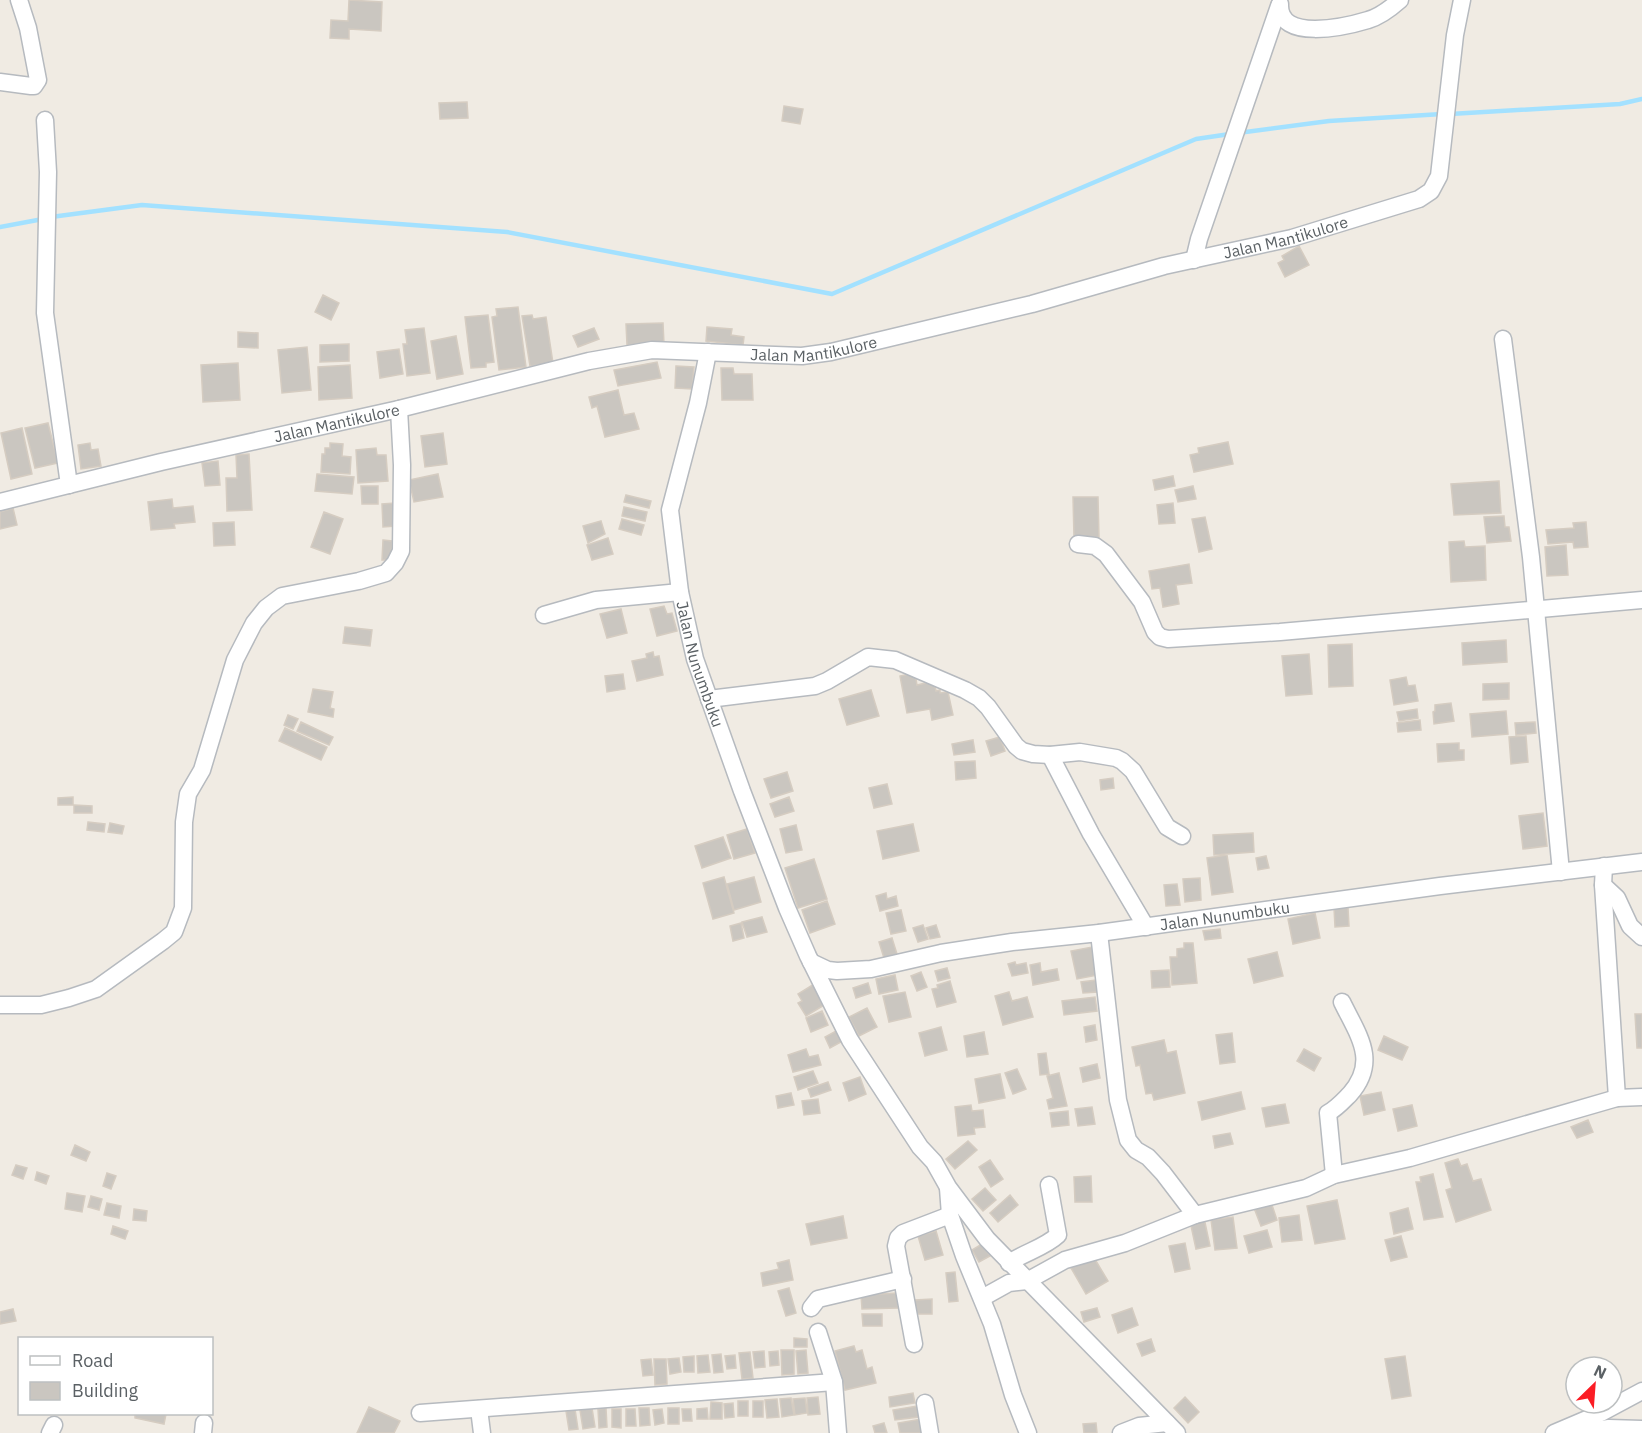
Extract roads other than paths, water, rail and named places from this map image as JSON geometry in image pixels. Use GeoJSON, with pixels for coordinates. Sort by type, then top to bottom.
{"type":"FeatureCollection","features":[{"type":"Feature","properties":{"kind":"street"},"geometry":{"type":"LineString","coordinates":[[0,82],[34,86],[38,80],[28,28],[19,0]]}},
{"type":"Feature","properties":{"kind":"street"},"geometry":{"type":"LineString","coordinates":[[1280,3],[1280,16],[1286,22],[1297,28],[1310,29],[1368,20],[1400,0]]}},
{"type":"Feature","properties":{"kind":"street","name":"Jalan Mantikulore"},"geometry":{"type":"LineString","coordinates":[[0,502],[172,460],[399,409],[589,361],[652,350],[802,356],[831,352],[1032,304],[1164,266],[1292,238],[1419,199],[1431,191],[1439,176],[1455,35],[1462,0]]}},
{"type":"Feature","properties":{"kind":"street"},"geometry":{"type":"LineString","coordinates":[[1194,260],[1199,239],[1280,3]]}},
{"type":"Feature","properties":{"kind":"street"},"geometry":{"type":"LineString","coordinates":[[45,120],[48,172],[45,313],[69,485]]}},
{"type":"Feature","properties":{"kind":"street"},"geometry":{"type":"LineString","coordinates":[[1503,339],[1536,609],[1561,872]]}},
{"type":"Feature","properties":{"kind":"street","name":"Jalan Nunumbuku"},"geometry":{"type":"LineString","coordinates":[[708,352],[698,403],[670,510],[680,592],[695,659],[787,908],[850,1040],[921,1147],[934,1162],[948,1187],[987,1239],[1009,1263],[1172,1428]]}},
{"type":"Feature","properties":{"kind":"street"},"geometry":{"type":"LineString","coordinates":[[0,1005],[41,1005],[69,999],[96,989],[174,932],[183,908],[184,822],[188,794],[202,770],[235,660],[254,623],[266,608],[282,596],[359,581],[386,573],[395,563],[401,551],[402,465],[399,409]]}},
{"type":"Feature","properties":{"kind":"street"},"geometry":{"type":"LineString","coordinates":[[1078,544],[1095,546],[1106,554],[1142,602],[1155,632],[1165,639],[1280,632],[1642,600]]}},
{"type":"Feature","properties":{"kind":"street"},"geometry":{"type":"LineString","coordinates":[[544,615],[596,600],[680,592]]}},
{"type":"Feature","properties":{"kind":"street"},"geometry":{"type":"LineString","coordinates":[[709,699],[815,686],[867,657],[895,660],[979,698],[1016,746],[1028,753],[1050,755],[1080,752],[1122,761],[1133,771],[1167,827],[1182,836]]}},
{"type":"Feature","properties":{"kind":"street"},"geometry":{"type":"LineString","coordinates":[[1050,755],[1091,834],[1146,927]]}},
{"type":"Feature","properties":{"kind":"street","name":"Jalan Nunumbuku"},"geometry":{"type":"LineString","coordinates":[[811,962],[828,970],[846,972],[1012,942],[1099,933],[1440,886],[1642,862]]}},
{"type":"Feature","properties":{"kind":"street"},"geometry":{"type":"LineString","coordinates":[[1604,866],[1603,885],[1617,1098]]}},
{"type":"Feature","properties":{"kind":"street"},"geometry":{"type":"LineString","coordinates":[[1603,885],[1617,898],[1630,926],[1642,937]]}},
{"type":"Feature","properties":{"kind":"street"},"geometry":{"type":"LineString","coordinates":[[1099,933],[1118,1100],[1128,1140],[1131,1146],[1163,1173],[1195,1215]]}},
{"type":"Feature","properties":{"kind":"street"},"geometry":{"type":"LineString","coordinates":[[1334,1175],[1328,1113],[1342,1103],[1358,1083],[1365,1067],[1365,1055],[1342,1002]]}},
{"type":"Feature","properties":{"kind":"street"},"geometry":{"type":"LineString","coordinates":[[982,1298],[1009,1283],[1028,1281],[1065,1260],[1125,1243],[1195,1215],[1306,1188],[1334,1175],[1410,1158],[1617,1098],[1642,1097]]}},
{"type":"Feature","properties":{"kind":"street"},"geometry":{"type":"LineString","coordinates":[[1009,1263],[1024,1252],[1049,1243],[1058,1234],[1049,1185]]}},
{"type":"Feature","properties":{"kind":"street"},"geometry":{"type":"LineString","coordinates":[[948,1187],[950,1215],[992,1324],[1013,1395],[1028,1433]]}},
{"type":"Feature","properties":{"kind":"street"},"geometry":{"type":"LineString","coordinates":[[914,1344],[896,1246],[897,1238],[903,1233],[950,1215]]}},
{"type":"Feature","properties":{"kind":"street"},"geometry":{"type":"LineString","coordinates":[[812,1308],[818,1299],[903,1279]]}},
{"type":"Feature","properties":{"kind":"street"},"geometry":{"type":"LineString","coordinates":[[818,1332],[834,1382],[838,1433]]}},
{"type":"Feature","properties":{"kind":"street"},"geometry":{"type":"LineString","coordinates":[[420,1413],[834,1382]]}},
{"type":"Feature","properties":{"kind":"street"},"geometry":{"type":"LineString","coordinates":[[1554,1433],[1601,1413],[1642,1391]]}},
{"type":"Feature","properties":{"kind":"street"},"geometry":{"type":"LineString","coordinates":[[925,1403],[930,1433]]}},
{"type":"Feature","properties":{"kind":"street"},"geometry":{"type":"LineString","coordinates":[[479,1409],[482,1433]]}},
{"type":"Feature","properties":{"kind":"street"},"geometry":{"type":"LineString","coordinates":[[1121,1433],[1139,1426],[1172,1428]]}},
{"type":"Feature","properties":{"kind":"street"},"geometry":{"type":"LineString","coordinates":[[1578,1433],[1609,1428],[1642,1429]]}},
{"type":"Feature","properties":{"kind":"waterway"},"geometry":{"type":"LineString","coordinates":[[1450,114],[1620,104],[1642,99]]}},
{"type":"Feature","properties":{"kind":"waterway"},"geometry":{"type":"LineString","coordinates":[[1238,133],[1329,121],[1442,114]]}},
{"type":"Feature","properties":{"kind":"waterway"},"geometry":{"type":"LineString","coordinates":[[51,217],[142,205],[507,232],[832,294],[1196,139],[1230,134]]}},
{"type":"Feature","properties":{"kind":"waterway"},"geometry":{"type":"LineString","coordinates":[[0,227],[43,219]]}}]}
